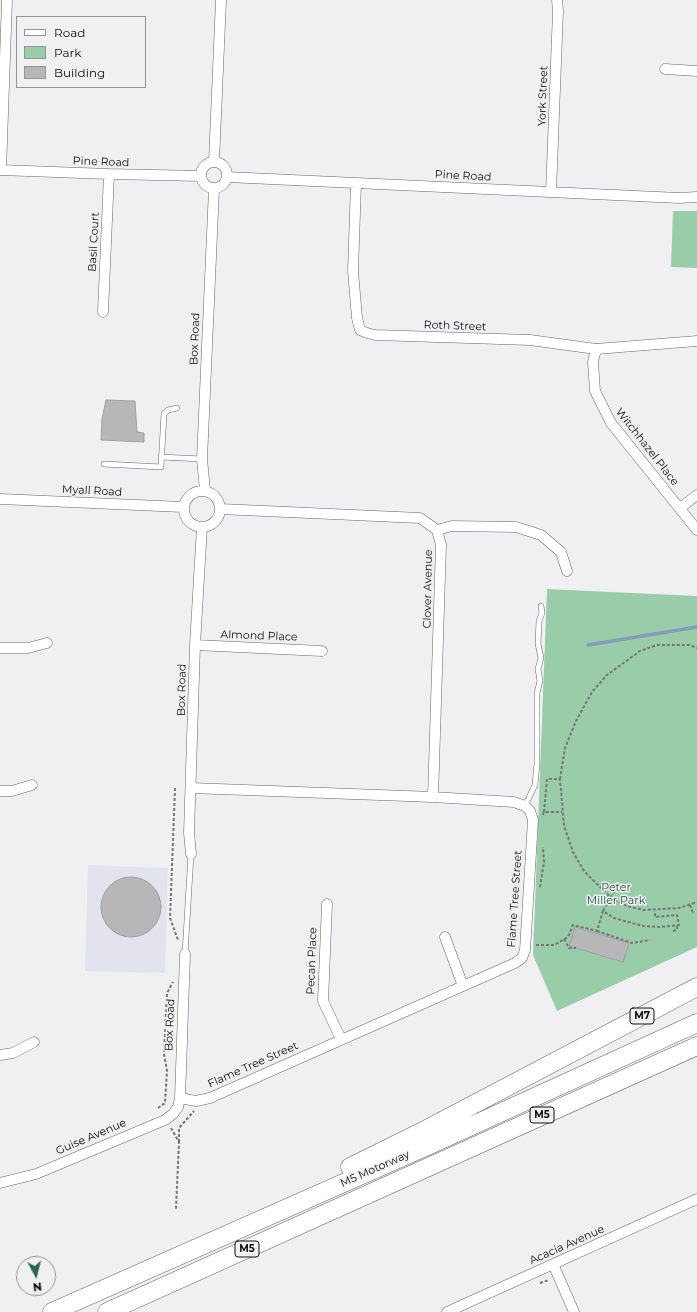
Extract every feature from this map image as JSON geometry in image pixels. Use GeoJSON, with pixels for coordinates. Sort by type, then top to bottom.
{"type":"FeatureCollection","features":[{"type":"Feature","properties":{"kind":"highway"},"geometry":{"type":"LineString","coordinates":[[128,1277],[425,1130],[587,1045],[697,983]]}},
{"type":"Feature","properties":{"kind":"highway","name":"M7"},"geometry":{"type":"LineString","coordinates":[[587,1045],[697,987]]}},
{"type":"Feature","properties":{"kind":"highway","name":"M5 Motorway"},"geometry":{"type":"LineString","coordinates":[[52,1312],[128,1277],[434,1143],[697,1023]]}},
{"type":"Feature","properties":{"kind":"highway","name":"M5 Motorway"},"geometry":{"type":"LineString","coordinates":[[107,1312],[697,1046]]}},
{"type":"Feature","properties":{"kind":"street"},"geometry":{"type":"LineString","coordinates":[[1,170],[3,28],[8,0]]}},
{"type":"Feature","properties":{"kind":"street"},"geometry":{"type":"LineString","coordinates":[[214,162],[221,0]]}},
{"type":"Feature","properties":{"kind":"street","name":"York Street"},"geometry":{"type":"LineString","coordinates":[[551,192],[558,11],[557,0]]}},
{"type":"Feature","properties":{"kind":"street"},"geometry":{"type":"LineString","coordinates":[[665,69],[697,71]]}},
{"type":"Feature","properties":{"kind":"street"},"geometry":{"type":"LineString","coordinates":[[214,162],[223,166],[227,171],[227,177],[223,185],[214,189],[204,184],[201,176],[204,167],[214,162]]}},
{"type":"Feature","properties":{"kind":"street","name":"Pine Road"},"geometry":{"type":"LineString","coordinates":[[1,170],[201,176]]}},
{"type":"Feature","properties":{"kind":"street","name":"Basil Court"},"geometry":{"type":"LineString","coordinates":[[102,312],[109,174]]}},
{"type":"Feature","properties":{"kind":"street","name":"Pine Road"},"geometry":{"type":"LineString","coordinates":[[227,177],[679,198],[697,197]]}},
{"type":"Feature","properties":{"kind":"street","name":"Roth Street"},"geometry":{"type":"LineString","coordinates":[[356,183],[353,271],[357,318],[360,330],[375,335],[530,340],[596,349],[651,346],[697,341]]}},
{"type":"Feature","properties":{"kind":"street","name":"Box Road"},"geometry":{"type":"LineString","coordinates":[[206,490],[202,459],[214,189]]}},
{"type":"Feature","properties":{"kind":"street","name":"Witchhazel Place"},"geometry":{"type":"LineString","coordinates":[[596,349],[593,378],[595,391],[601,406],[611,423],[697,530]]}},
{"type":"Feature","properties":{"kind":"street"},"geometry":{"type":"LineString","coordinates":[[206,490],[216,496],[220,509],[217,519],[213,523],[202,527],[190,524],[184,513],[183,507],[185,501],[193,492],[206,490]]}},
{"type":"Feature","properties":{"kind":"street"},"geometry":{"type":"LineString","coordinates":[[680,508],[697,495]]}},
{"type":"Feature","properties":{"kind":"street","name":"Myall Road"},"geometry":{"type":"LineString","coordinates":[[0,499],[183,507]]}},
{"type":"Feature","properties":{"kind":"street"},"geometry":{"type":"LineString","coordinates":[[220,509],[420,518],[437,530],[452,526],[516,527],[541,535],[561,552],[567,571]]}},
{"type":"Feature","properties":{"kind":"street","name":"Box Road"},"geometry":{"type":"LineString","coordinates":[[191,854],[189,833],[192,788],[195,646],[202,527]]}},
{"type":"Feature","properties":{"kind":"street","name":"Clover Avenue"},"geometry":{"type":"LineString","coordinates":[[433,797],[441,552],[437,530]]}},
{"type":"Feature","properties":{"kind":"street"},"geometry":{"type":"LineString","coordinates":[[0,648],[28,648],[47,643]]}},
{"type":"Feature","properties":{"kind":"street","name":"Almond Place"},"geometry":{"type":"LineString","coordinates":[[195,646],[322,651]]}},
{"type":"Feature","properties":{"kind":"street"},"geometry":{"type":"LineString","coordinates":[[0,791],[12,791],[32,785]]}},
{"type":"Feature","properties":{"kind":"street"},"geometry":{"type":"LineString","coordinates":[[192,788],[433,797],[514,802],[528,808]]}},
{"type":"Feature","properties":{"kind":"street","name":"Flame Tree Street"},"geometry":{"type":"LineString","coordinates":[[180,1098],[196,1101],[210,1098],[515,963],[522,958],[525,950],[533,820],[528,808]]}},
{"type":"Feature","properties":{"kind":"street","name":"Pecan Place"},"geometry":{"type":"LineString","coordinates":[[327,904],[323,1001],[341,1040]]}},
{"type":"Feature","properties":{"kind":"street"},"geometry":{"type":"LineString","coordinates":[[445,937],[463,986]]}},
{"type":"Feature","properties":{"kind":"street","name":"Box Road"},"geometry":{"type":"LineString","coordinates":[[180,1098],[185,954]]}},
{"type":"Feature","properties":{"kind":"street"},"geometry":{"type":"LineString","coordinates":[[0,1054],[13,1053],[34,1042]]}},
{"type":"Feature","properties":{"kind":"street","name":"Guise Avenue"},"geometry":{"type":"LineString","coordinates":[[0,1183],[36,1174],[165,1120],[175,1110],[180,1098]]}},
{"type":"Feature","properties":{"kind":"street","name":"Acacia Avenue"},"geometry":{"type":"LineString","coordinates":[[447,1312],[697,1199]]}},
{"type":"Feature","properties":{"kind":"street"},"geometry":{"type":"LineString","coordinates":[[553,1264],[574,1312]]}},
{"type":"Feature","properties":{"kind":"lane"},"geometry":{"type":"LineString","coordinates":[[104,464],[161,467],[164,414],[168,410],[177,408]]}},
{"type":"Feature","properties":{"kind":"lane"},"geometry":{"type":"LineString","coordinates":[[162,457],[202,459]]}},
{"type":"Feature","properties":{"kind":"lane"},"geometry":{"type":"LineString","coordinates":[[528,808],[535,785],[537,763],[537,693],[540,682],[538,669],[541,658],[538,644],[539,621],[542,613],[541,606]]}},
{"type":"Feature","properties":{"kind":"lane"},"geometry":{"type":"LineString","coordinates":[[185,954],[191,854]]}},
{"type":"Feature","properties":{"kind":"path"},"geometry":{"type":"LineString","coordinates":[[697,648],[689,645],[657,645],[640,651],[607,675],[592,692],[576,721],[566,748],[560,779],[564,826],[573,852],[584,871],[610,897],[628,906],[655,910],[680,908],[697,902]]}},
{"type":"Feature","properties":{"kind":"path"},"geometry":{"type":"LineString","coordinates":[[544,812],[547,779],[560,779]]}},
{"type":"Feature","properties":{"kind":"path"},"geometry":{"type":"LineString","coordinates":[[175,788],[170,918],[178,941]]}},
{"type":"Feature","properties":{"kind":"path"},"geometry":{"type":"LineString","coordinates":[[528,808],[544,812],[562,812]]}},
{"type":"Feature","properties":{"kind":"path"},"geometry":{"type":"LineString","coordinates":[[597,931],[603,912],[613,893]]}},
{"type":"Feature","properties":{"kind":"path"},"geometry":{"type":"LineString","coordinates":[[690,905],[693,913]]}},
{"type":"Feature","properties":{"kind":"path"},"geometry":{"type":"LineString","coordinates":[[655,910],[654,917],[677,915],[679,925],[677,925],[678,930],[673,931]]}},
{"type":"Feature","properties":{"kind":"path"},"geometry":{"type":"LineString","coordinates":[[603,912],[614,918],[643,926],[660,927],[677,925]]}},
{"type":"Feature","properties":{"kind":"path"},"geometry":{"type":"LineString","coordinates":[[536,945],[554,945],[568,937],[573,925],[597,931],[632,943],[650,940]]}},
{"type":"Feature","properties":{"kind":"path"},"geometry":{"type":"LineString","coordinates":[[564,939],[569,948],[576,948]]}},
{"type":"Feature","properties":{"kind":"path"},"geometry":{"type":"LineString","coordinates":[[158,1108],[164,1103],[167,1071],[164,1054],[167,993],[174,981]]}},
{"type":"Feature","properties":{"kind":"path"},"geometry":{"type":"LineString","coordinates":[[172,1131],[179,1142],[176,1209]]}},
{"type":"Feature","properties":{"kind":"shaded area"},"geometry":{"type":"Polygon","coordinates":[[[88,865],[168,868],[165,973],[85,971],[88,865]]]}},
{"type":"Feature","properties":{"kind":"green space"},"geometry":{"type":"Polygon","coordinates":[[[673,211],[697,211],[697,268],[671,267],[673,211]]]}},
{"type":"Feature","properties":{"kind":"green space","name":"Peter Miller Park"},"geometry":{"type":"Polygon","coordinates":[[[547,589],[697,596],[697,947],[557,1011],[533,955],[547,589]]]}},
{"type":"Feature","properties":{"kind":"building"},"geometry":{"type":"Polygon","coordinates":[[[106,400],[135,401],[137,432],[144,433],[144,442],[101,440],[102,419],[106,400]]]}},
{"type":"Feature","properties":{"kind":"building"},"geometry":{"type":"Polygon","coordinates":[[[125,877],[137,877],[148,882],[156,890],[161,901],[159,919],[148,932],[137,937],[125,937],[114,932],[106,924],[101,913],[101,901],[106,890],[114,882],[125,877]]]}},
{"type":"Feature","properties":{"kind":"building"},"geometry":{"type":"Polygon","coordinates":[[[575,927],[629,943],[623,962],[569,946],[575,927]]]}},
{"type":"Feature","properties":{"kind":"waterway"},"geometry":{"type":"LineString","coordinates":[[588,645],[697,627]]}}]}
